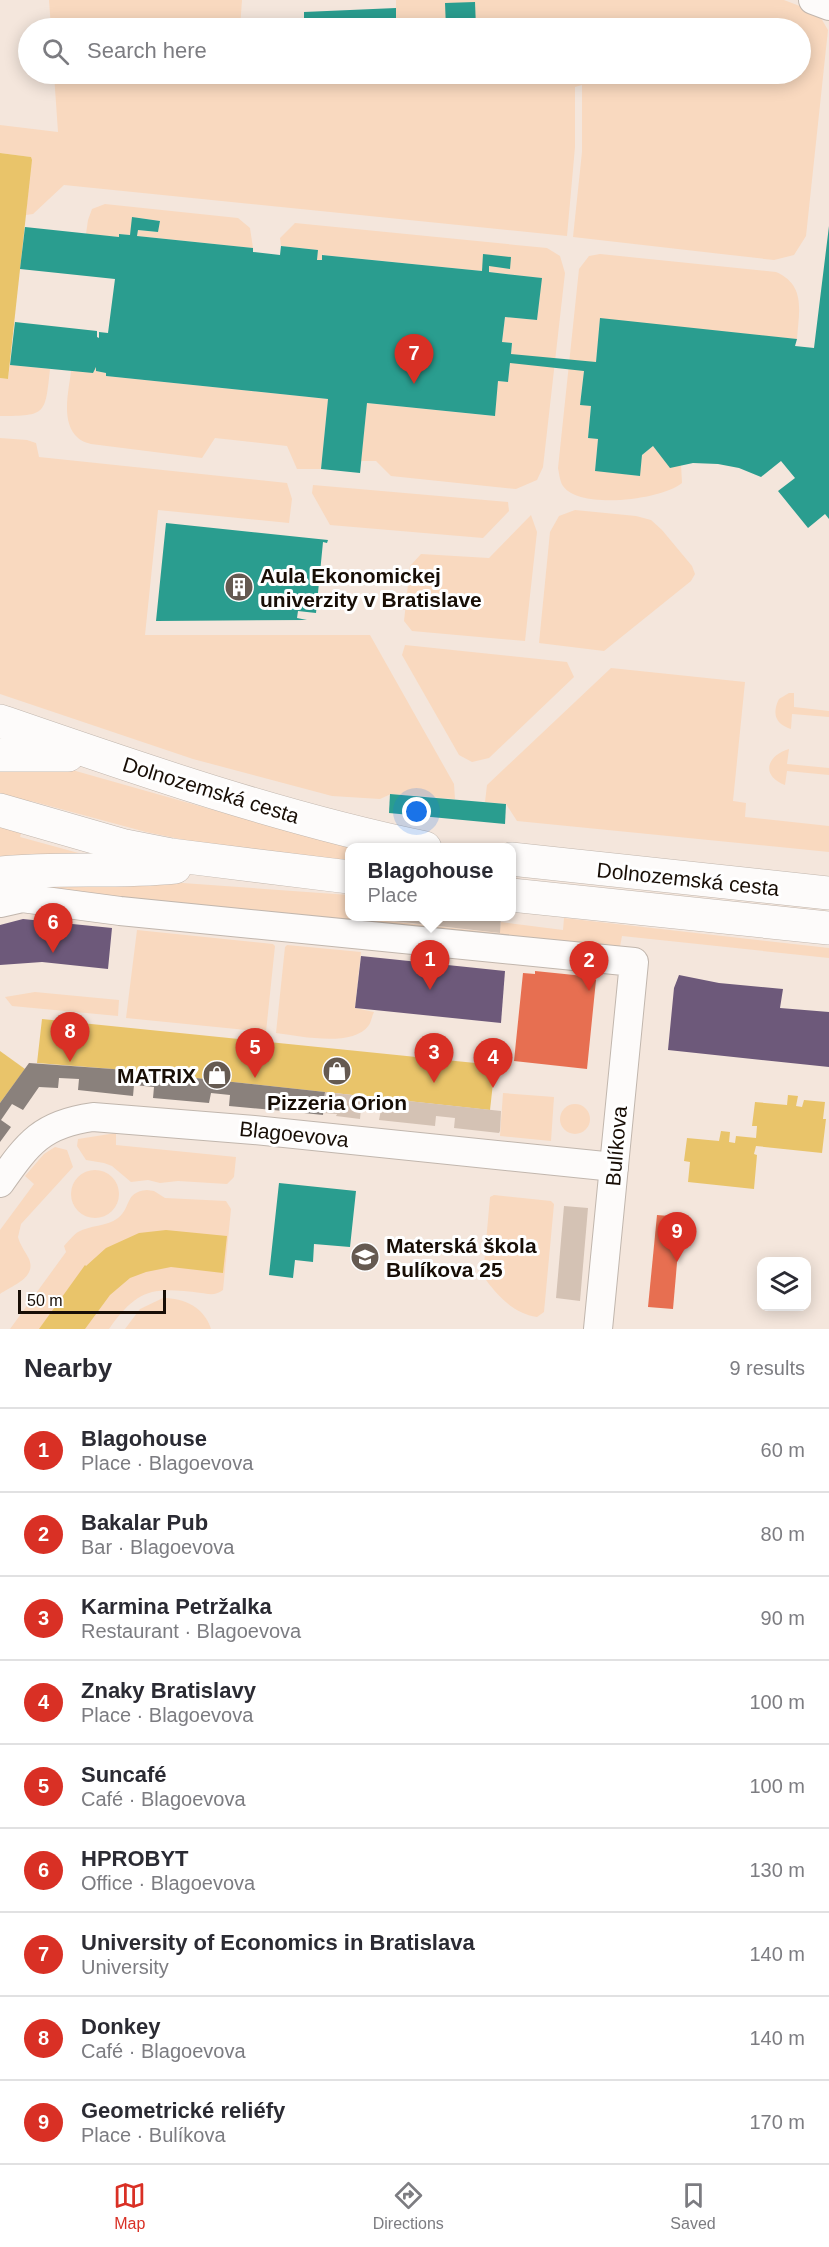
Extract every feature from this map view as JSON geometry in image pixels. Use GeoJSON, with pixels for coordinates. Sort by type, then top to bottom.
{"type":"FeatureCollection","features":[{"type":"Feature","properties":{"kind":"main road","name":"Dolnozemská cesta"},"geometry":{"type":"LineString","coordinates":[[0,721],[286,814],[405,843]]}},
{"type":"Feature","properties":{"kind":"main road"},"geometry":{"type":"LineString","coordinates":[[0,755],[10,753],[100,755]]}},
{"type":"Feature","properties":{"kind":"main road"},"geometry":{"type":"LineString","coordinates":[[13,815],[125,846],[219,862],[345,877]]}},
{"type":"Feature","properties":{"kind":"main road","name":"Dolnozemská cesta"},"geometry":{"type":"LineString","coordinates":[[516,860],[829,893]]}},
{"type":"Feature","properties":{"kind":"main road"},"geometry":{"type":"LineString","coordinates":[[0,873],[40,869],[139,871],[219,862]]}},
{"type":"Feature","properties":{"kind":"main road","name":"Dolnozemská cesta"},"geometry":{"type":"LineString","coordinates":[[516,896],[829,928]]}},
{"type":"Feature","properties":{"kind":"street"},"geometry":{"type":"LineString","coordinates":[[813,0],[829,6]]}},
{"type":"Feature","properties":{"kind":"street","name":"Bulíkova"},"geometry":{"type":"LineString","coordinates":[[0,903],[22,898],[120,911],[634,962],[598,1329]]}},
{"type":"Feature","properties":{"kind":"street","name":"Blagoevova"},"geometry":{"type":"LineString","coordinates":[[0,1183],[34,1139],[74,1119],[93,1117],[254,1130],[614,1167]]}},
{"type":"Feature","properties":{"kind":"shaded area"},"geometry":{"type":"Polygon","coordinates":[[[49,0],[242,0],[241,18],[50,18],[49,0]]]}},
{"type":"Feature","properties":{"kind":"shaded area"},"geometry":{"type":"Polygon","coordinates":[[[396,0],[784,0],[818,13],[828,30],[806,236],[794,255],[774,260],[573,237],[582,152],[582,85],[575,87],[575,147],[567,236],[64,185],[33,214],[26,215],[31,157],[0,153],[0,125],[58,132],[55,84],[811,84],[811,18],[396,18],[396,0]]]}},
{"type":"Feature","properties":{"kind":"shaded area"},"geometry":{"type":"Polygon","coordinates":[[[105,204],[238,218],[250,228],[253,248],[137,236],[138,230],[158,232],[160,221],[139,218],[130,235],[120,234],[119,237],[86,234],[92,209],[105,204]]]}},
{"type":"Feature","properties":{"kind":"shaded area"},"geometry":{"type":"Polygon","coordinates":[[[295,223],[547,248],[560,256],[565,273],[543,467],[537,480],[516,489],[391,476],[376,461],[361,461],[367,403],[494,416],[498,381],[508,382],[512,343],[502,342],[505,317],[537,320],[541,278],[489,272],[482,266],[482,271],[324,255],[323,253],[322,260],[317,260],[318,250],[281,246],[280,238],[295,223]]]}},
{"type":"Feature","properties":{"kind":"shaded area"},"geometry":{"type":"Polygon","coordinates":[[[600,254],[776,272],[786,277],[792,284],[798,300],[797,339],[600,319],[595,372],[584,371],[580,404],[591,406],[588,437],[598,439],[595,470],[639,476],[642,455],[653,446],[670,467],[681,465],[682,483],[672,489],[640,498],[602,500],[572,493],[563,486],[558,468],[579,269],[589,256],[600,254]]]}},
{"type":"Feature","properties":{"kind":"shaded area"},"geometry":{"type":"Polygon","coordinates":[[[10,365],[50,369],[44,404],[35,413],[0,416],[0,378],[8,379],[10,365]]]}},
{"type":"Feature","properties":{"kind":"shaded area"},"geometry":{"type":"Polygon","coordinates":[[[96,367],[96,371],[106,373],[106,376],[328,399],[321,469],[297,469],[287,446],[215,438],[202,458],[84,442],[72,431],[67,415],[71,371],[96,367]]]}},
{"type":"Feature","properties":{"kind":"shaded area"},"geometry":{"type":"Polygon","coordinates":[[[0,438],[36,443],[39,457],[287,483],[292,499],[289,523],[158,510],[145,635],[370,635],[454,784],[455,799],[391,794],[380,799],[332,796],[193,759],[0,694],[0,438]]]}},
{"type":"Feature","properties":{"kind":"shaded area"},"geometry":{"type":"Polygon","coordinates":[[[313,485],[508,502],[509,511],[483,538],[330,525],[312,493],[313,485]]]}},
{"type":"Feature","properties":{"kind":"shaded area"},"geometry":{"type":"Polygon","coordinates":[[[575,510],[636,516],[651,520],[692,566],[695,574],[691,581],[604,651],[539,643],[550,532],[559,516],[575,510]]]}},
{"type":"Feature","properties":{"kind":"shaded area"},"geometry":{"type":"Polygon","coordinates":[[[531,515],[537,532],[525,641],[412,631],[404,621],[410,566],[421,554],[489,558],[531,515]]]}},
{"type":"Feature","properties":{"kind":"shaded area"},"geometry":{"type":"Polygon","coordinates":[[[405,645],[567,662],[574,677],[489,758],[472,762],[459,755],[402,655],[405,645]]]}},
{"type":"Feature","properties":{"kind":"shaded area"},"geometry":{"type":"Polygon","coordinates":[[[611,668],[745,682],[733,801],[746,803],[745,817],[829,826],[829,852],[517,821],[506,804],[485,802],[487,785],[611,668]]]}},
{"type":"Feature","properties":{"kind":"shaded area"},"geometry":{"type":"Polygon","coordinates":[[[789,693],[794,693],[794,707],[829,711],[829,717],[792,714],[791,729],[781,724],[776,717],[776,709],[779,699],[789,693]]]}},
{"type":"Feature","properties":{"kind":"shaded area"},"geometry":{"type":"Polygon","coordinates":[[[789,749],[787,764],[829,768],[829,775],[787,771],[785,785],[777,781],[772,777],[769,766],[775,756],[789,749]]]}},
{"type":"Feature","properties":{"kind":"shaded area"},"geometry":{"type":"Polygon","coordinates":[[[44,762],[345,845],[345,860],[233,850],[146,832],[31,801],[20,837],[126,866],[0,865],[0,765],[44,762]]]}},
{"type":"Feature","properties":{"kind":"shaded area"},"geometry":{"type":"Polygon","coordinates":[[[99,877],[345,895],[345,921],[386,921],[499,933],[501,922],[563,930],[564,918],[829,948],[829,958],[622,936],[619,952],[29,892],[0,878],[99,877]]]}},
{"type":"Feature","properties":{"kind":"shaded area"},"geometry":{"type":"Polygon","coordinates":[[[137,930],[273,944],[275,946],[266,1032],[126,1018],[137,930]]]}},
{"type":"Feature","properties":{"kind":"shaded area"},"geometry":{"type":"Polygon","coordinates":[[[287,945],[361,952],[355,1008],[374,1012],[369,1025],[361,1032],[339,1038],[312,1038],[276,1033],[287,945]]]}},
{"type":"Feature","properties":{"kind":"shaded area"},"geometry":{"type":"Polygon","coordinates":[[[35,992],[119,1000],[118,1016],[12,1006],[5,997],[35,992]]]}},
{"type":"Feature","properties":{"kind":"shaded area"},"geometry":{"type":"Polygon","coordinates":[[[503,1093],[554,1097],[551,1141],[500,1136],[503,1093]]]}},
{"type":"Feature","properties":{"kind":"shaded area"},"geometry":{"type":"Polygon","coordinates":[[[575,1104],[581,1105],[589,1113],[589,1125],[581,1133],[575,1134],[569,1133],[561,1125],[560,1119],[561,1113],[569,1105],[575,1104]]]}},
{"type":"Feature","properties":{"kind":"shaded area"},"geometry":{"type":"Polygon","coordinates":[[[116,1133],[116,1145],[236,1157],[234,1177],[227,1184],[178,1181],[160,1183],[148,1180],[131,1182],[112,1166],[86,1160],[77,1146],[78,1139],[116,1133]]]}},
{"type":"Feature","properties":{"kind":"shaded area"},"geometry":{"type":"Polygon","coordinates":[[[55,1147],[67,1150],[73,1167],[21,1224],[18,1237],[31,1266],[22,1281],[0,1294],[0,1230],[34,1184],[25,1176],[44,1154],[55,1147]]]}},
{"type":"Feature","properties":{"kind":"shaded area"},"geometry":{"type":"Polygon","coordinates":[[[95,1170],[112,1177],[119,1194],[112,1211],[95,1218],[78,1211],[71,1194],[78,1177],[95,1170]]]}},
{"type":"Feature","properties":{"kind":"shaded area"},"geometry":{"type":"Polygon","coordinates":[[[140,1191],[154,1191],[165,1198],[226,1201],[231,1209],[223,1290],[212,1294],[170,1290],[148,1293],[129,1305],[109,1329],[10,1329],[66,1252],[64,1246],[72,1237],[78,1232],[118,1218],[131,1197],[140,1191]]]}},
{"type":"Feature","properties":{"kind":"shaded area"},"geometry":{"type":"Polygon","coordinates":[[[494,1195],[551,1201],[554,1204],[544,1312],[537,1317],[520,1312],[513,1307],[483,1276],[490,1197],[494,1195]]]}},
{"type":"Feature","properties":{"kind":"shaded area"},"geometry":{"type":"Polygon","coordinates":[[[163,1298],[171,1298],[192,1305],[204,1315],[211,1329],[125,1329],[140,1309],[163,1298]]]}},
{"type":"Feature","properties":{"kind":"building: Homes"},"geometry":{"type":"Polygon","coordinates":[[[0,153],[31,157],[32,160],[8,379],[0,378],[0,153]]]}},
{"type":"Feature","properties":{"kind":"building: Homes"},"geometry":{"type":"Polygon","coordinates":[[[42,1019],[495,1065],[490,1110],[113,1069],[37,1063],[42,1019]]]}},
{"type":"Feature","properties":{"kind":"building: Homes"},"geometry":{"type":"Polygon","coordinates":[[[0,1051],[25,1069],[0,1103],[0,1051]]]}},
{"type":"Feature","properties":{"kind":"building: Homes"},"geometry":{"type":"Polygon","coordinates":[[[788,1095],[798,1096],[796,1106],[802,1107],[804,1100],[825,1102],[823,1119],[826,1119],[822,1153],[756,1146],[754,1189],[688,1182],[690,1162],[684,1161],[687,1138],[719,1141],[721,1131],[730,1132],[729,1142],[735,1143],[736,1136],[756,1138],[757,1126],[752,1126],[755,1102],[787,1105],[788,1095]]]}},
{"type":"Feature","properties":{"kind":"building: Homes"},"geometry":{"type":"Polygon","coordinates":[[[166,1230],[227,1236],[223,1273],[171,1267],[146,1272],[130,1278],[110,1295],[85,1329],[39,1329],[85,1265],[106,1248],[139,1233],[166,1230]]]}},
{"type":"Feature","properties":{"kind":"building: Shops"},"geometry":{"type":"Polygon","coordinates":[[[535,971],[584,976],[584,979],[596,980],[587,1069],[514,1061],[523,973],[535,974],[535,971]]]}},
{"type":"Feature","properties":{"kind":"building: Shops"},"geometry":{"type":"Polygon","coordinates":[[[657,1215],[681,1217],[673,1309],[648,1307],[657,1215]]]}},
{"type":"Feature","properties":{"kind":"building: Offices"},"geometry":{"type":"Polygon","coordinates":[[[23,919],[112,928],[108,969],[42,962],[0,965],[0,925],[23,919]]]}},
{"type":"Feature","properties":{"kind":"building: Offices"},"geometry":{"type":"Polygon","coordinates":[[[361,956],[505,971],[501,1023],[355,1008],[361,956]]]}},
{"type":"Feature","properties":{"kind":"building: Offices"},"geometry":{"type":"Polygon","coordinates":[[[679,975],[719,983],[783,989],[780,1008],[829,1012],[829,1067],[668,1050],[674,988],[679,975]]]}},
{"type":"Feature","properties":{"kind":"building: Schools"},"geometry":{"type":"Polygon","coordinates":[[[475,2],[476,18],[446,18],[445,3],[475,2]]]}},
{"type":"Feature","properties":{"kind":"building: Schools"},"geometry":{"type":"Polygon","coordinates":[[[396,8],[396,18],[304,18],[304,12],[396,8]]]}},
{"type":"Feature","properties":{"kind":"building: Schools"},"geometry":{"type":"Polygon","coordinates":[[[132,217],[160,221],[158,232],[138,230],[137,236],[253,248],[253,252],[280,255],[281,246],[318,250],[317,260],[322,260],[322,255],[482,271],[483,254],[511,257],[510,269],[489,266],[489,272],[542,278],[537,320],[505,317],[502,342],[512,343],[511,354],[596,362],[600,318],[797,339],[795,346],[814,348],[829,226],[829,519],[825,514],[808,528],[778,491],[795,478],[781,461],[761,477],[739,468],[718,464],[693,463],[670,468],[653,446],[642,455],[640,476],[595,471],[598,439],[588,438],[591,406],[580,405],[584,371],[510,363],[508,382],[498,381],[495,416],[367,403],[360,473],[321,469],[328,399],[106,376],[106,373],[96,371],[96,367],[93,373],[10,365],[15,322],[97,331],[99,338],[99,332],[108,333],[115,279],[20,269],[25,227],[119,237],[119,234],[130,235],[132,217]]]}},
{"type":"Feature","properties":{"kind":"building: Schools","name":"Aula Ekonomickej univerzity v Bratislave"},"geometry":{"type":"Polygon","coordinates":[[[166,523],[328,540],[327,543],[323,542],[316,613],[298,611],[297,618],[307,620],[156,621],[166,523]]]}},
{"type":"Feature","properties":{"kind":"building: Schools"},"geometry":{"type":"Polygon","coordinates":[[[390,794],[506,804],[505,824],[389,813],[390,794]]]}},
{"type":"Feature","properties":{"kind":"building: Schools"},"geometry":{"type":"Polygon","coordinates":[[[279,1183],[356,1191],[350,1247],[314,1244],[313,1262],[295,1260],[293,1278],[269,1275],[279,1183]]]}},
{"type":"Feature","properties":{"kind":"building: Industry"},"geometry":{"type":"Polygon","coordinates":[[[29,1063],[113,1069],[325,1092],[323,1115],[304,1113],[305,1102],[285,1100],[284,1111],[229,1106],[230,1095],[211,1093],[209,1103],[153,1098],[154,1087],[134,1085],[133,1096],[78,1090],[79,1079],[59,1078],[58,1088],[39,1087],[23,1110],[12,1104],[1,1120],[11,1127],[0,1142],[0,1103],[29,1063]]]}},
{"type":"Feature","properties":{"kind":"building: Other"},"geometry":{"type":"Polygon","coordinates":[[[395,921],[501,921],[500,933],[395,921]]]}},
{"type":"Feature","properties":{"kind":"building: Other"},"geometry":{"type":"Polygon","coordinates":[[[325,1092],[501,1111],[500,1131],[499,1133],[454,1128],[455,1118],[436,1116],[435,1126],[379,1120],[381,1110],[361,1108],[360,1119],[336,1116],[337,1114],[323,1113],[325,1092]]]}},
{"type":"Feature","properties":{"kind":"building: Other"},"geometry":{"type":"Polygon","coordinates":[[[564,1206],[588,1208],[580,1301],[556,1298],[564,1206]]]}},
{"type":"Feature","properties":{"kind":"place","name":"University of Economics in Bratislava"},"geometry":{"type":"Point","coordinates":[414,384]}},
{"type":"Feature","properties":{"kind":"place","name":"Aula Ekonomickej univerzity v Bratislave"},"geometry":{"type":"Point","coordinates":[239,587]}},
{"type":"Feature","properties":{"kind":"place","name":"HPROBYT"},"geometry":{"type":"Point","coordinates":[53,953]}},
{"type":"Feature","properties":{"kind":"place","name":"Blagohouse"},"geometry":{"type":"Point","coordinates":[430,990]}},
{"type":"Feature","properties":{"kind":"place","name":"Bakalar Pub"},"geometry":{"type":"Point","coordinates":[589,991]}},
{"type":"Feature","properties":{"kind":"place","name":"Donkey"},"geometry":{"type":"Point","coordinates":[70,1062]}},
{"type":"Feature","properties":{"kind":"place","name":"Pizzeria Orion"},"geometry":{"type":"Point","coordinates":[337,1071]}},
{"type":"Feature","properties":{"kind":"place","name":"MATRIX"},"geometry":{"type":"Point","coordinates":[217,1075]}},
{"type":"Feature","properties":{"kind":"place","name":"Suncafé"},"geometry":{"type":"Point","coordinates":[255,1078]}},
{"type":"Feature","properties":{"kind":"place","name":"Karmina Petržalka"},"geometry":{"type":"Point","coordinates":[434,1083]}},
{"type":"Feature","properties":{"kind":"place","name":"Znaky Bratislavy"},"geometry":{"type":"Point","coordinates":[493,1088]}},
{"type":"Feature","properties":{"kind":"place","name":"Materská škola Bulíkova 25"},"geometry":{"type":"Point","coordinates":[365,1257]}},
{"type":"Feature","properties":{"kind":"place","name":"Geometrické reliéfy"},"geometry":{"type":"Point","coordinates":[677,1262]}}]}
